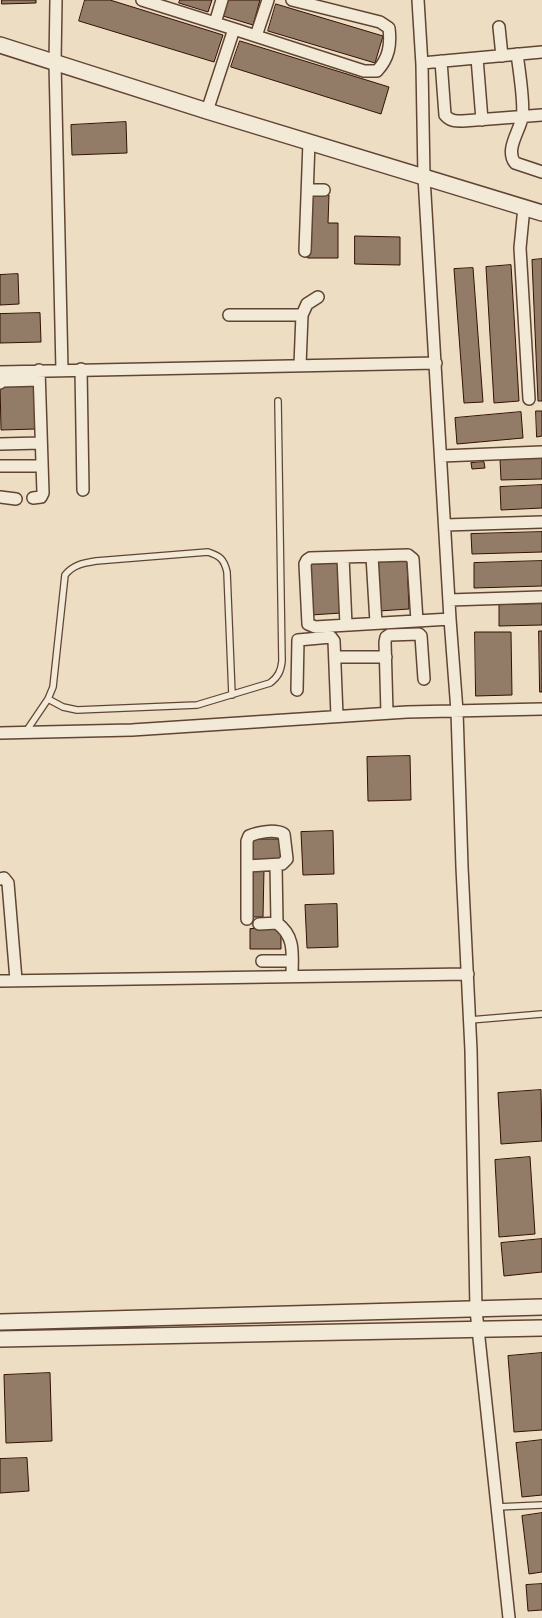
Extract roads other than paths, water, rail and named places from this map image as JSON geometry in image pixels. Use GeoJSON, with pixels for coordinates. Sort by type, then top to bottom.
{"type":"FeatureCollection","features":[{"type":"Feature","properties":{"kind":"street"},"geometry":{"type":"LineString","coordinates":[[56,0],[55,63],[62,370]]}},
{"type":"Feature","properties":{"kind":"street"},"geometry":{"type":"LineString","coordinates":[[142,0],[169,4],[215,23],[364,71],[377,70],[385,62],[390,39],[389,28],[380,22],[292,0]]}},
{"type":"Feature","properties":{"kind":"street"},"geometry":{"type":"LineString","coordinates":[[215,23],[222,0]]}},
{"type":"Feature","properties":{"kind":"street"},"geometry":{"type":"LineString","coordinates":[[256,36],[268,0]]}},
{"type":"Feature","properties":{"kind":"street"},"geometry":{"type":"LineString","coordinates":[[418,0],[422,63],[424,177],[457,711],[470,1020],[476,1310],[509,1618]]}},
{"type":"Feature","properties":{"kind":"street"},"geometry":{"type":"LineString","coordinates":[[500,27],[502,56]]}},
{"type":"Feature","properties":{"kind":"street"},"geometry":{"type":"LineString","coordinates":[[207,111],[234,29]]}},
{"type":"Feature","properties":{"kind":"street"},"geometry":{"type":"LineString","coordinates":[[0,45],[207,111],[542,213]]}},
{"type":"Feature","properties":{"kind":"street"},"geometry":{"type":"LineString","coordinates":[[422,63],[542,52]]}},
{"type":"Feature","properties":{"kind":"street"},"geometry":{"type":"LineString","coordinates":[[517,54],[526,116],[511,152],[515,163],[542,172]]}},
{"type":"Feature","properties":{"kind":"street"},"geometry":{"type":"LineString","coordinates":[[477,58],[482,120]]}},
{"type":"Feature","properties":{"kind":"street"},"geometry":{"type":"LineString","coordinates":[[441,61],[445,115],[449,119],[455,121],[482,120],[542,115]]}},
{"type":"Feature","properties":{"kind":"street"},"geometry":{"type":"LineString","coordinates":[[526,116],[542,121]]}},
{"type":"Feature","properties":{"kind":"street"},"geometry":{"type":"LineString","coordinates":[[306,251],[309,142]]}},
{"type":"Feature","properties":{"kind":"street"},"geometry":{"type":"LineString","coordinates":[[308,190],[324,190]]}},
{"type":"Feature","properties":{"kind":"street"},"geometry":{"type":"LineString","coordinates":[[524,207],[520,248],[529,399]]}},
{"type":"Feature","properties":{"kind":"street"},"geometry":{"type":"LineString","coordinates":[[300,365],[302,315],[307,304],[318,297]]}},
{"type":"Feature","properties":{"kind":"street"},"geometry":{"type":"LineString","coordinates":[[229,315],[302,315]]}},
{"type":"Feature","properties":{"kind":"street"},"geometry":{"type":"LineString","coordinates":[[0,383],[62,370],[81,369],[436,363]]}},
{"type":"Feature","properties":{"kind":"street"},"geometry":{"type":"LineString","coordinates":[[81,369],[83,490]]}},
{"type":"Feature","properties":{"kind":"street"},"geometry":{"type":"LineString","coordinates":[[0,372],[39,375]]}},
{"type":"Feature","properties":{"kind":"street"},"geometry":{"type":"LineString","coordinates":[[33,498],[41,497],[43,493],[39,375]]}},
{"type":"Feature","properties":{"kind":"street"},"geometry":{"type":"LineString","coordinates":[[0,444],[41,443]]}},
{"type":"Feature","properties":{"kind":"street"},"geometry":{"type":"LineString","coordinates":[[441,456],[542,452]]}},
{"type":"Feature","properties":{"kind":"street"},"geometry":{"type":"LineString","coordinates":[[0,466],[42,466]]}},
{"type":"Feature","properties":{"kind":"street"},"geometry":{"type":"LineString","coordinates":[[0,497],[16,499]]}},
{"type":"Feature","properties":{"kind":"street"},"geometry":{"type":"LineString","coordinates":[[445,525],[542,522]]}},
{"type":"Feature","properties":{"kind":"street"},"geometry":{"type":"LineString","coordinates":[[372,556],[376,624]]}},
{"type":"Feature","properties":{"kind":"street"},"geometry":{"type":"LineString","coordinates":[[417,621],[413,559],[411,556],[310,558],[306,560],[308,624],[315,627],[376,624],[450,619]]}},
{"type":"Feature","properties":{"kind":"street"},"geometry":{"type":"LineString","coordinates":[[343,557],[346,625]]}},
{"type":"Feature","properties":{"kind":"street"},"geometry":{"type":"LineString","coordinates":[[449,600],[542,597]]}},
{"type":"Feature","properties":{"kind":"street"},"geometry":{"type":"LineString","coordinates":[[387,713],[386,638],[388,635],[419,634],[421,636],[424,678]]}},
{"type":"Feature","properties":{"kind":"street"},"geometry":{"type":"LineString","coordinates":[[297,690],[298,640],[331,637],[334,642],[337,716]]}},
{"type":"Feature","properties":{"kind":"street"},"geometry":{"type":"LineString","coordinates":[[335,657],[386,657]]}},
{"type":"Feature","properties":{"kind":"street"},"geometry":{"type":"LineString","coordinates":[[0,734],[132,730],[387,713],[542,709]]}},
{"type":"Feature","properties":{"kind":"street"},"geometry":{"type":"LineString","coordinates":[[247,866],[282,864],[287,859],[284,834],[280,832],[256,833],[249,836],[247,841],[247,866],[247,919]]}},
{"type":"Feature","properties":{"kind":"street"},"geometry":{"type":"LineString","coordinates":[[276,864],[277,923]]}},
{"type":"Feature","properties":{"kind":"street"},"geometry":{"type":"LineString","coordinates":[[0,879],[4,878],[8,882],[16,980]]}},
{"type":"Feature","properties":{"kind":"street"},"geometry":{"type":"LineString","coordinates":[[259,924],[277,923],[286,930],[291,944],[292,976]]}},
{"type":"Feature","properties":{"kind":"street"},"geometry":{"type":"LineString","coordinates":[[262,961],[292,961]]}},
{"type":"Feature","properties":{"kind":"street"},"geometry":{"type":"LineString","coordinates":[[0,981],[468,974]]}},
{"type":"Feature","properties":{"kind":"street"},"geometry":{"type":"LineString","coordinates":[[0,1322],[542,1307]]}},
{"type":"Feature","properties":{"kind":"street"},"geometry":{"type":"LineString","coordinates":[[0,1339],[542,1328]]}},
{"type":"Feature","properties":{"kind":"lane"},"geometry":{"type":"LineString","coordinates":[[48,699],[64,707],[77,710],[197,705],[270,683],[276,678],[281,670],[278,401]]}},
{"type":"Feature","properties":{"kind":"lane"},"geometry":{"type":"LineString","coordinates":[[25,733],[48,699],[53,687],[65,576],[70,568],[96,561],[208,552],[218,555],[224,562],[227,572],[232,695]]}},
{"type":"Feature","properties":{"kind":"lane"},"geometry":{"type":"LineString","coordinates":[[470,1020],[542,1014]]}},
{"type":"Feature","properties":{"kind":"lane"},"geometry":{"type":"LineString","coordinates":[[497,1507],[542,1506]]}}]}
